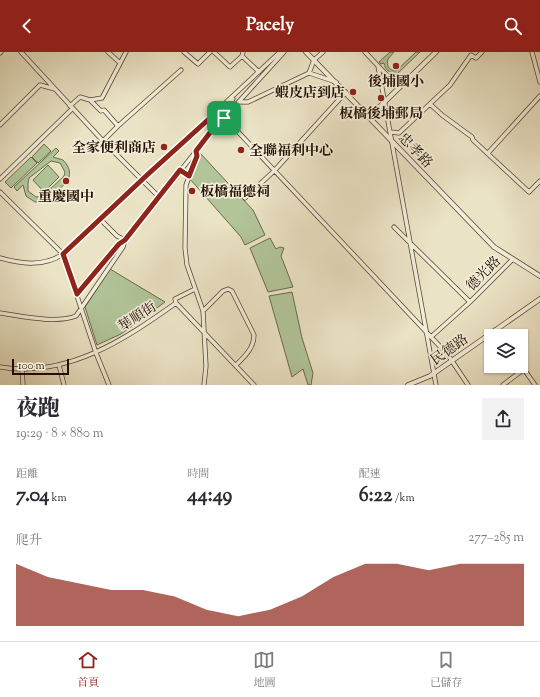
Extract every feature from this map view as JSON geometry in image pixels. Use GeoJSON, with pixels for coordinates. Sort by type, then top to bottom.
{"type":"FeatureCollection","features":[{"type":"Feature","properties":{"kind":"street"},"geometry":{"type":"LineString","coordinates":[[21,52],[103,141],[158,196]]}},
{"type":"Feature","properties":{"kind":"street"},"geometry":{"type":"LineString","coordinates":[[108,52],[120,63]]}},
{"type":"Feature","properties":{"kind":"street"},"geometry":{"type":"LineString","coordinates":[[0,179],[80,98],[90,100],[102,98],[126,52]]}},
{"type":"Feature","properties":{"kind":"street"},"geometry":{"type":"LineString","coordinates":[[184,52],[198,64],[210,52]]}},
{"type":"Feature","properties":{"kind":"street"},"geometry":{"type":"LineString","coordinates":[[214,52],[230,67],[243,54],[259,72]]}},
{"type":"Feature","properties":{"kind":"street"},"geometry":{"type":"LineString","coordinates":[[0,258],[30,264],[45,261],[63,254],[280,52]]}},
{"type":"Feature","properties":{"kind":"street"},"geometry":{"type":"LineString","coordinates":[[212,130],[284,52]]}},
{"type":"Feature","properties":{"kind":"street","name":"忠孝路"},"geometry":{"type":"LineString","coordinates":[[306,52],[494,247],[503,253]]}},
{"type":"Feature","properties":{"kind":"street"},"geometry":{"type":"LineString","coordinates":[[239,102],[248,102],[308,73],[314,60],[323,52]]}},
{"type":"Feature","properties":{"kind":"street"},"geometry":{"type":"LineString","coordinates":[[365,52],[399,88]]}},
{"type":"Feature","properties":{"kind":"street"},"geometry":{"type":"LineString","coordinates":[[369,116],[436,52]]}},
{"type":"Feature","properties":{"kind":"street"},"geometry":{"type":"LineString","coordinates":[[390,132],[399,133],[450,85],[471,55],[476,58],[482,52]]}},
{"type":"Feature","properties":{"kind":"street"},"geometry":{"type":"LineString","coordinates":[[532,52],[540,82]]}},
{"type":"Feature","properties":{"kind":"street"},"geometry":{"type":"LineString","coordinates":[[378,66],[386,101],[409,242],[435,372],[436,385]]}},
{"type":"Feature","properties":{"kind":"street"},"geometry":{"type":"LineString","coordinates":[[103,141],[181,70]]}},
{"type":"Feature","properties":{"kind":"street"},"geometry":{"type":"LineString","coordinates":[[308,73],[337,83]]}},
{"type":"Feature","properties":{"kind":"street"},"geometry":{"type":"LineString","coordinates":[[0,125],[46,78]]}},
{"type":"Feature","properties":{"kind":"street"},"geometry":{"type":"LineString","coordinates":[[40,85],[56,90]]}},
{"type":"Feature","properties":{"kind":"street"},"geometry":{"type":"LineString","coordinates":[[77,294],[119,244],[125,240],[158,196],[196,151],[237,92]]}},
{"type":"Feature","properties":{"kind":"street"},"geometry":{"type":"LineString","coordinates":[[245,198],[274,171],[346,92]]}},
{"type":"Feature","properties":{"kind":"street"},"geometry":{"type":"LineString","coordinates":[[488,153],[540,96]]}},
{"type":"Feature","properties":{"kind":"street"},"geometry":{"type":"LineString","coordinates":[[90,100],[101,111],[104,110],[118,126]]}},
{"type":"Feature","properties":{"kind":"street"},"geometry":{"type":"LineString","coordinates":[[430,104],[442,116],[472,137],[473,140],[529,192],[540,180]]}},
{"type":"Feature","properties":{"kind":"street"},"geometry":{"type":"LineString","coordinates":[[210,118],[224,118],[427,332],[452,360],[468,385]]}},
{"type":"Feature","properties":{"kind":"street"},"geometry":{"type":"LineString","coordinates":[[196,151],[197,156],[189,176],[185,194],[185,256],[203,311],[206,366],[204,385]]}},
{"type":"Feature","properties":{"kind":"street"},"geometry":{"type":"LineString","coordinates":[[180,170],[189,176]]}},
{"type":"Feature","properties":{"kind":"street"},"geometry":{"type":"LineString","coordinates":[[0,192],[63,254],[96,353],[109,385]]}},
{"type":"Feature","properties":{"kind":"street"},"geometry":{"type":"LineString","coordinates":[[100,219],[117,236],[125,240]]}},
{"type":"Feature","properties":{"kind":"street"},"geometry":{"type":"LineString","coordinates":[[394,227],[470,302]]}},
{"type":"Feature","properties":{"kind":"street"},"geometry":{"type":"LineString","coordinates":[[0,313],[63,319],[76,316],[123,247],[125,240]]}},
{"type":"Feature","properties":{"kind":"street","name":"德光路"},"geometry":{"type":"LineString","coordinates":[[503,253],[540,276]]}},
{"type":"Feature","properties":{"kind":"street","name":"德光路"},"geometry":{"type":"LineString","coordinates":[[431,337],[470,302],[513,259]]}},
{"type":"Feature","properties":{"kind":"street"},"geometry":{"type":"LineString","coordinates":[[176,303],[175,298],[195,289]]}},
{"type":"Feature","properties":{"kind":"street"},"geometry":{"type":"LineString","coordinates":[[203,311],[228,289],[232,291],[254,335],[254,341],[250,350],[236,365]]}},
{"type":"Feature","properties":{"kind":"street","name":"民德路"},"geometry":{"type":"LineString","coordinates":[[496,329],[540,299]]}},
{"type":"Feature","properties":{"kind":"street","name":"華順街"},"geometry":{"type":"LineString","coordinates":[[0,366],[33,370],[59,365],[96,353],[125,338],[176,303],[254,385]]}},
{"type":"Feature","properties":{"kind":"street","name":"民德路"},"geometry":{"type":"LineString","coordinates":[[408,385],[435,372],[484,338]]}},
{"type":"Feature","properties":{"kind":"street"},"geometry":{"type":"LineString","coordinates":[[59,365],[64,385]]}},
{"type":"Feature","properties":{"kind":"street"},"geometry":{"type":"LineString","coordinates":[[22,369],[23,385]]}},
{"type":"Feature","properties":{"kind":"street"},"geometry":{"type":"LineString","coordinates":[[503,385],[519,373]]}},
{"type":"Feature","properties":{"kind":"street"},"geometry":{"type":"LineString","coordinates":[[527,373],[535,385]]}},
{"type":"Feature","properties":{"kind":"green space"},"geometry":{"type":"Polygon","coordinates":[[[390,52],[394,52],[387,61],[388,65],[390,69],[396,71],[416,52],[420,52],[397,74],[394,74],[385,68],[384,63],[381,64],[379,62],[390,52]]]}},
{"type":"Feature","properties":{"kind":"green space"},"geometry":{"type":"Polygon","coordinates":[[[44,144],[51,151],[38,163],[32,157],[44,144]]]}},
{"type":"Feature","properties":{"kind":"green space"},"geometry":{"type":"Polygon","coordinates":[[[56,148],[59,151],[53,157],[63,160],[69,170],[69,177],[60,189],[44,199],[35,202],[26,196],[23,185],[17,191],[14,187],[56,148]],[[51,161],[29,178],[28,191],[36,197],[43,196],[64,176],[65,172],[60,163],[51,161]]]}},
{"type":"Feature","properties":{"kind":"green space"},"geometry":{"type":"Polygon","coordinates":[[[200,153],[253,210],[265,235],[245,245],[241,237],[190,179],[200,153]]]}},
{"type":"Feature","properties":{"kind":"green space"},"geometry":{"type":"Polygon","coordinates":[[[31,157],[37,163],[11,188],[5,182],[31,157]]]}},
{"type":"Feature","properties":{"kind":"green space"},"geometry":{"type":"Polygon","coordinates":[[[48,165],[59,177],[44,192],[33,180],[48,165]]]}},
{"type":"Feature","properties":{"kind":"green space"},"geometry":{"type":"Polygon","coordinates":[[[270,238],[276,249],[280,247],[284,248],[281,256],[293,287],[268,292],[250,248],[270,238]]]}},
{"type":"Feature","properties":{"kind":"green space"},"geometry":{"type":"Polygon","coordinates":[[[110,269],[165,302],[121,334],[97,345],[85,307],[110,269]]]}},
{"type":"Feature","properties":{"kind":"green space"},"geometry":{"type":"Polygon","coordinates":[[[292,292],[302,338],[313,373],[311,385],[308,385],[303,369],[292,377],[269,296],[292,292]]]}},
{"type":"Feature","properties":{"kind":"place","name":"後埔國小"},"geometry":{"type":"Point","coordinates":[396,66]}},
{"type":"Feature","properties":{"kind":"place","name":"蝦皮店到店"},"geometry":{"type":"Point","coordinates":[353,92]}},
{"type":"Feature","properties":{"kind":"place","name":"板橋後埔郵局"},"geometry":{"type":"Point","coordinates":[381,98]}},
{"type":"Feature","properties":{"kind":"place","name":"全家便利商店"},"geometry":{"type":"Point","coordinates":[164,147]}},
{"type":"Feature","properties":{"kind":"place","name":"全聯福利中心"},"geometry":{"type":"Point","coordinates":[241,150]}},
{"type":"Feature","properties":{"kind":"place","name":"重慶國中"},"geometry":{"type":"Point","coordinates":[66,181]}},
{"type":"Feature","properties":{"kind":"place","name":"板橋福德祠"},"geometry":{"type":"Point","coordinates":[192,191]}},
{"type":"Feature","properties":{"kind":"route"},"geometry":{"type":"LineString","coordinates":[[210,118],[224,118],[212,130],[196,151],[197,156],[189,176],[180,170],[158,196],[125,240],[119,244],[77,294],[63,254],[210,118]]}}]}
